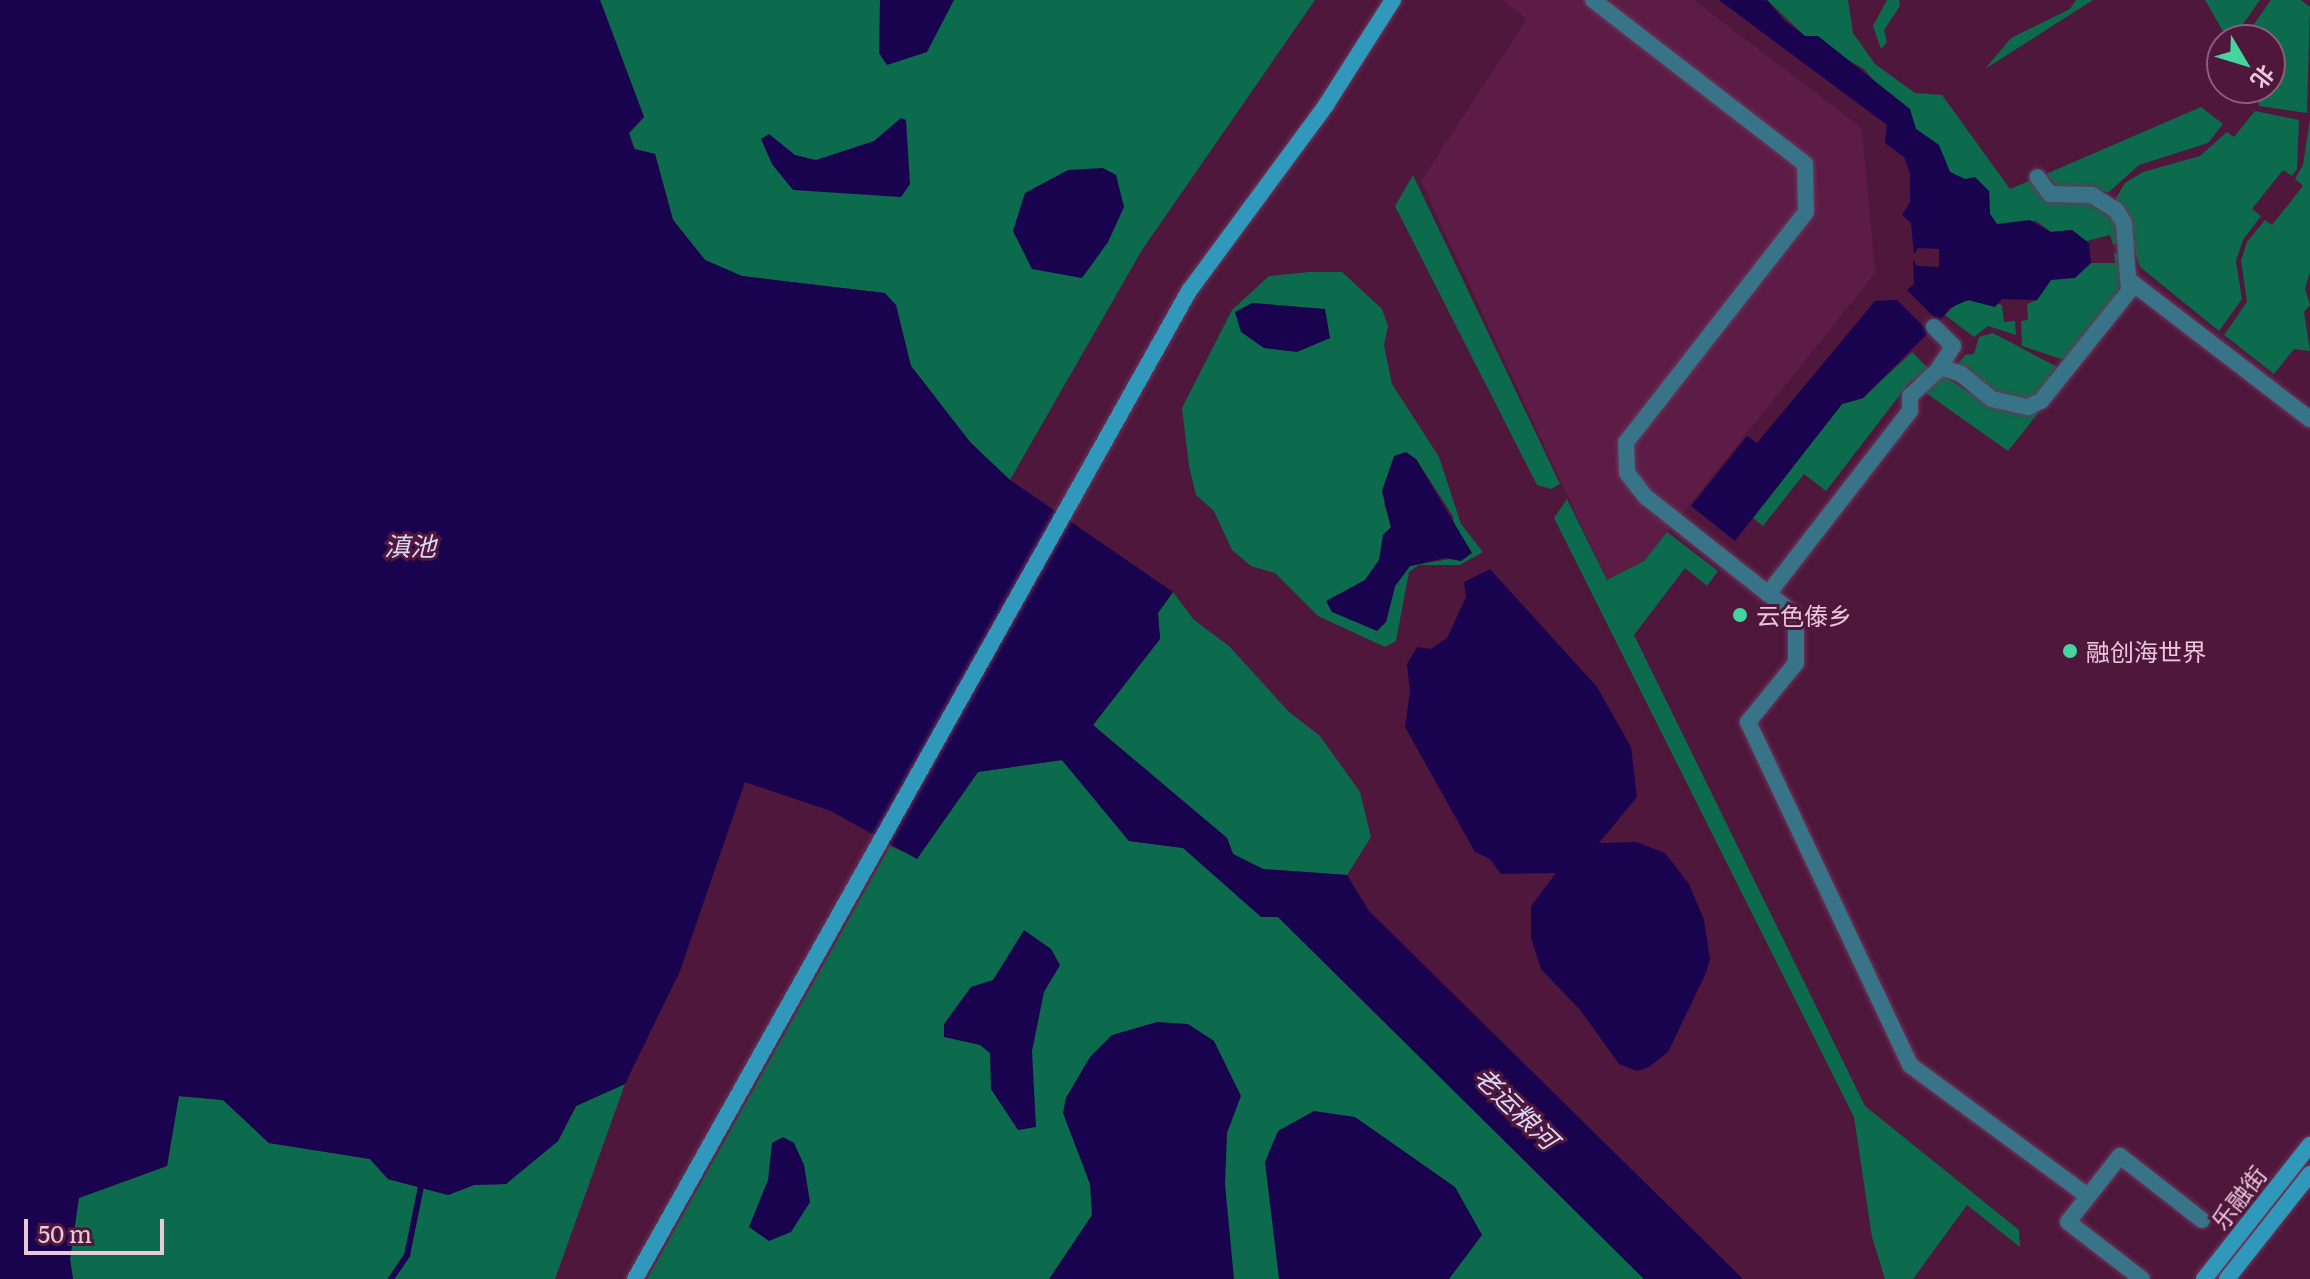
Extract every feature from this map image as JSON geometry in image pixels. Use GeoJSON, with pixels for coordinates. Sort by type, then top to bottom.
{"type":"FeatureCollection","features":[{"type":"Feature","properties":{"kind":"street"},"geometry":{"type":"LineString","coordinates":[[1593,0],[1805,164],[1806,212],[1626,442],[1627,473],[1671,518],[1796,616],[1796,663],[1748,722],[1910,1065],[2088,1196]]}},
{"type":"Feature","properties":{"kind":"street"},"geometry":{"type":"LineString","coordinates":[[635,1279],[1189,291],[1326,105],[1389,7]]}},
{"type":"Feature","properties":{"kind":"street"},"geometry":{"type":"LineString","coordinates":[[1940,367],[1961,374],[1992,399],[2028,407],[2041,401],[2129,291],[2124,223],[2116,210],[2092,195],[2050,194],[2037,177]]}},
{"type":"Feature","properties":{"kind":"street"},"geometry":{"type":"LineString","coordinates":[[2130,281],[2310,419]]}},
{"type":"Feature","properties":{"kind":"street"},"geometry":{"type":"LineString","coordinates":[[1768,594],[1910,411],[1910,396],[1940,367],[1953,346],[1934,327]]}},
{"type":"Feature","properties":{"kind":"street","name":"乐融街"},"geometry":{"type":"LineString","coordinates":[[2204,1279],[2310,1145]]}},
{"type":"Feature","properties":{"kind":"street"},"geometry":{"type":"LineString","coordinates":[[2142,1279],[2068,1222],[2120,1156],[2202,1220]]}},
{"type":"Feature","properties":{"kind":"street","name":"乐融街"},"geometry":{"type":"LineString","coordinates":[[2227,1279],[2310,1174]]}},
{"type":"Feature","properties":{"kind":"shaded area"},"geometry":{"type":"Polygon","coordinates":[[[1502,0],[1694,0],[1862,128],[1875,273],[1644,561],[1607,580],[1421,181],[1527,19],[1502,0]]]}},
{"type":"Feature","properties":{"kind":"green space"},"geometry":{"type":"Polygon","coordinates":[[[600,0],[1315,0],[1142,250],[1010,480],[970,442],[911,366],[885,293],[741,276],[705,260],[673,220],[655,154],[635,149],[629,133],[644,117],[600,0]]]}},
{"type":"Feature","properties":{"kind":"green space"},"geometry":{"type":"Polygon","coordinates":[[[1767,0],[1848,0],[1853,33],[1875,64],[1915,93],[1942,95],[2010,189],[2029,181],[2043,198],[2087,200],[2114,214],[2123,243],[2113,245],[2110,235],[2083,242],[2072,230],[2051,232],[2036,221],[1997,224],[1990,214],[1989,191],[1950,172],[1938,145],[1916,129],[1864,69],[1805,36],[1767,0]]]}},
{"type":"Feature","properties":{"kind":"green space"},"geometry":{"type":"Polygon","coordinates":[[[1887,0],[1899,0],[1900,6],[1884,30],[1887,42],[1881,49],[1873,26],[1887,0]]]}},
{"type":"Feature","properties":{"kind":"green space"},"geometry":{"type":"Polygon","coordinates":[[[2076,0],[2093,0],[1985,69],[2011,38],[2070,9],[2076,0]]]}},
{"type":"Feature","properties":{"kind":"green space"},"geometry":{"type":"Polygon","coordinates":[[[2205,0],[2260,0],[2243,24],[2219,24],[2205,0]]]}},
{"type":"Feature","properties":{"kind":"green space"},"geometry":{"type":"Polygon","coordinates":[[[2271,0],[2301,0],[2310,7],[2307,113],[2259,106],[2286,104],[2286,24],[2254,24],[2271,0]]]}},
{"type":"Feature","properties":{"kind":"green space"},"geometry":{"type":"Polygon","coordinates":[[[2201,107],[2223,124],[2208,143],[2139,165],[2109,192],[2058,188],[2046,174],[2201,107]]]}},
{"type":"Feature","properties":{"kind":"green space"},"geometry":{"type":"Polygon","coordinates":[[[2255,111],[2299,120],[2297,169],[2292,176],[2283,170],[2252,209],[2261,216],[2243,240],[2236,261],[2242,299],[2219,331],[2140,267],[2116,198],[2125,183],[2143,172],[2200,156],[2227,132],[2234,137],[2255,111]]]}},
{"type":"Feature","properties":{"kind":"green space"},"geometry":{"type":"Polygon","coordinates":[[[2310,119],[2310,271],[2305,289],[2310,305],[2304,312],[2310,351],[2294,349],[2274,374],[2224,335],[2247,302],[2241,260],[2247,242],[2265,220],[2272,225],[2303,186],[2295,179],[2303,165],[2310,119]]]}},
{"type":"Feature","properties":{"kind":"green space"},"geometry":{"type":"Polygon","coordinates":[[[1413,175],[1560,484],[1551,489],[1537,485],[1395,206],[1413,175]]]}},
{"type":"Feature","properties":{"kind":"green space"},"geometry":{"type":"Polygon","coordinates":[[[2123,252],[2119,291],[2064,360],[2022,346],[2021,321],[2028,320],[2027,304],[2037,300],[2051,280],[2091,263],[2115,263],[2114,253],[2123,252]]]}},
{"type":"Feature","properties":{"kind":"green space"},"geometry":{"type":"Polygon","coordinates":[[[1342,272],[1382,309],[1388,326],[1384,345],[1392,384],[1439,457],[1461,524],[1483,552],[1460,565],[1419,565],[1409,572],[1396,641],[1385,647],[1318,616],[1275,573],[1251,566],[1232,550],[1214,511],[1196,495],[1182,408],[1232,310],[1269,276],[1342,272]],[[1253,303],[1330,339],[1324,309],[1253,303]],[[1416,459],[1384,503],[1391,527],[1379,560],[1365,580],[1345,593],[1386,622],[1395,586],[1410,566],[1455,558],[1453,516],[1416,459]]]}},
{"type":"Feature","properties":{"kind":"green space"},"geometry":{"type":"Polygon","coordinates":[[[1978,299],[2002,305],[2004,322],[2015,321],[2016,335],[1988,326],[1974,337],[1945,315],[1958,302],[1978,299]]]}},
{"type":"Feature","properties":{"kind":"green space"},"geometry":{"type":"Polygon","coordinates":[[[1993,333],[2057,367],[2038,395],[2030,399],[2001,396],[1957,365],[1965,355],[1974,354],[1979,337],[1993,333]]]}},
{"type":"Feature","properties":{"kind":"green space"},"geometry":{"type":"Polygon","coordinates":[[[1912,352],[1929,369],[1909,383],[1826,491],[1804,474],[1763,526],[1753,518],[1842,404],[1863,398],[1912,352]]]}},
{"type":"Feature","properties":{"kind":"green space"},"geometry":{"type":"Polygon","coordinates":[[[1943,376],[1994,407],[2039,412],[2008,451],[1919,388],[1943,376]]]}},
{"type":"Feature","properties":{"kind":"green space"},"geometry":{"type":"Polygon","coordinates":[[[1567,499],[1607,580],[1644,561],[1667,532],[1718,571],[1707,586],[1685,568],[1634,635],[1865,1106],[2019,1230],[2020,1247],[1967,1205],[1913,1279],[1885,1279],[1872,1237],[1854,1117],[1554,518],[1567,499]]]}},
{"type":"Feature","properties":{"kind":"green space"},"geometry":{"type":"Polygon","coordinates":[[[1173,592],[1194,620],[1229,646],[1288,711],[1320,736],[1360,792],[1371,837],[1347,875],[1263,869],[1233,854],[1227,838],[1093,725],[1160,639],[1158,613],[1173,592]]]}},
{"type":"Feature","properties":{"kind":"green space"},"geometry":{"type":"Polygon","coordinates":[[[1062,760],[1129,841],[1183,848],[1278,917],[1644,1279],[647,1279],[890,846],[917,858],[978,772],[1062,760]]]}},
{"type":"Feature","properties":{"kind":"green space"},"geometry":{"type":"Polygon","coordinates":[[[625,1084],[555,1279],[73,1279],[70,1259],[78,1198],[167,1166],[178,1096],[223,1100],[269,1143],[370,1159],[388,1179],[448,1195],[474,1185],[506,1184],[558,1141],[576,1106],[625,1084]]]}},
{"type":"Feature","properties":{"kind":"water","name":"滇池"},"geometry":{"type":"Polygon","coordinates":[[[0,0],[600,0],[644,117],[629,133],[634,149],[655,154],[673,220],[705,260],[742,276],[885,293],[896,305],[911,366],[970,442],[1010,480],[1173,592],[1158,613],[1160,639],[1093,725],[1227,838],[1233,854],[1263,869],[1347,875],[1369,911],[1743,1279],[1644,1279],[1278,917],[1261,917],[1183,848],[1129,841],[1062,760],[978,772],[917,859],[831,811],[745,782],[680,971],[625,1084],[576,1106],[558,1141],[506,1184],[474,1185],[448,1195],[388,1179],[370,1159],[269,1143],[223,1100],[179,1096],[167,1166],[79,1198],[70,1259],[73,1279],[0,1279],[0,0]]]}},
{"type":"Feature","properties":{"kind":"water"},"geometry":{"type":"Polygon","coordinates":[[[880,0],[954,0],[927,52],[887,65],[879,53],[880,0]]]}},
{"type":"Feature","properties":{"kind":"water"},"geometry":{"type":"Polygon","coordinates":[[[1719,0],[1767,0],[1784,20],[1805,36],[1818,36],[1910,109],[1916,129],[1939,145],[1950,172],[1965,179],[1975,177],[1989,191],[1990,214],[1997,224],[2030,220],[2051,232],[2072,230],[2089,243],[2091,263],[2075,278],[2051,280],[2037,300],[2002,299],[1995,307],[1968,300],[1950,308],[1939,322],[1907,290],[1914,284],[1913,260],[1917,266],[1939,267],[1939,249],[1918,248],[1914,254],[1911,223],[1902,215],[1910,202],[1910,173],[1904,157],[1885,143],[1887,125],[1719,0]]]}},
{"type":"Feature","properties":{"kind":"water"},"geometry":{"type":"Polygon","coordinates":[[[901,118],[906,120],[910,184],[901,197],[793,190],[772,164],[761,139],[769,134],[795,155],[816,160],[874,141],[901,118]]]}},
{"type":"Feature","properties":{"kind":"water"},"geometry":{"type":"Polygon","coordinates":[[[1103,168],[1116,175],[1124,207],[1108,242],[1082,278],[1032,269],[1013,231],[1025,193],[1068,170],[1103,168]]]}},
{"type":"Feature","properties":{"kind":"water"},"geometry":{"type":"Polygon","coordinates":[[[1897,300],[1929,332],[1863,398],[1842,404],[1735,541],[1691,506],[1747,436],[1757,443],[1875,301],[1897,300]]]}},
{"type":"Feature","properties":{"kind":"water"},"geometry":{"type":"Polygon","coordinates":[[[1252,303],[1325,309],[1330,338],[1297,352],[1264,348],[1241,332],[1235,312],[1252,303]]]}},
{"type":"Feature","properties":{"kind":"water"},"geometry":{"type":"Polygon","coordinates":[[[1406,452],[1416,459],[1472,553],[1461,561],[1445,558],[1410,566],[1395,586],[1386,622],[1377,631],[1332,612],[1326,601],[1365,580],[1379,560],[1383,535],[1391,527],[1382,491],[1394,456],[1406,452]]]}},
{"type":"Feature","properties":{"kind":"water"},"geometry":{"type":"Polygon","coordinates":[[[1490,569],[1597,687],[1631,747],[1637,797],[1599,843],[1636,842],[1665,853],[1689,884],[1704,920],[1710,959],[1706,973],[1668,1052],[1649,1067],[1637,1071],[1619,1064],[1581,1011],[1541,969],[1531,938],[1531,906],[1556,873],[1501,874],[1490,859],[1475,852],[1405,727],[1410,692],[1407,664],[1417,647],[1431,649],[1447,638],[1466,597],[1464,582],[1490,569]]]}},
{"type":"Feature","properties":{"kind":"water"},"geometry":{"type":"Polygon","coordinates":[[[1024,930],[1051,949],[1060,965],[1044,992],[1032,1051],[1036,1127],[1018,1130],[991,1089],[990,1053],[980,1045],[944,1037],[944,1024],[971,987],[993,980],[1024,930]]]}},
{"type":"Feature","properties":{"kind":"water"},"geometry":{"type":"Polygon","coordinates":[[[1157,1022],[1188,1024],[1214,1041],[1241,1096],[1227,1133],[1225,1184],[1234,1279],[1049,1279],[1092,1215],[1090,1184],[1063,1113],[1066,1098],[1090,1057],[1112,1035],[1157,1022]]]}},
{"type":"Feature","properties":{"kind":"water"},"geometry":{"type":"Polygon","coordinates":[[[1314,1111],[1355,1117],[1455,1187],[1482,1235],[1449,1279],[1279,1279],[1265,1162],[1278,1131],[1314,1111]]]}},
{"type":"Feature","properties":{"kind":"water"},"geometry":{"type":"Polygon","coordinates":[[[783,1137],[794,1143],[804,1165],[810,1202],[791,1232],[769,1241],[749,1227],[768,1180],[772,1143],[783,1137]]]}},
{"type":"Feature","properties":{"kind":"waterway"},"geometry":{"type":"LineString","coordinates":[[391,1279],[407,1255],[421,1187]]}},
{"type":"Feature","properties":{"kind":"place","name":"云色傣乡"},"geometry":{"type":"Point","coordinates":[1740,615]}},
{"type":"Feature","properties":{"kind":"place","name":"融创海世界"},"geometry":{"type":"Point","coordinates":[2070,651]}},
{"type":"Feature","properties":{"kind":"water label","name":"老运粮河"},"geometry":{"type":"Point","coordinates":[1517,1107]}}]}
